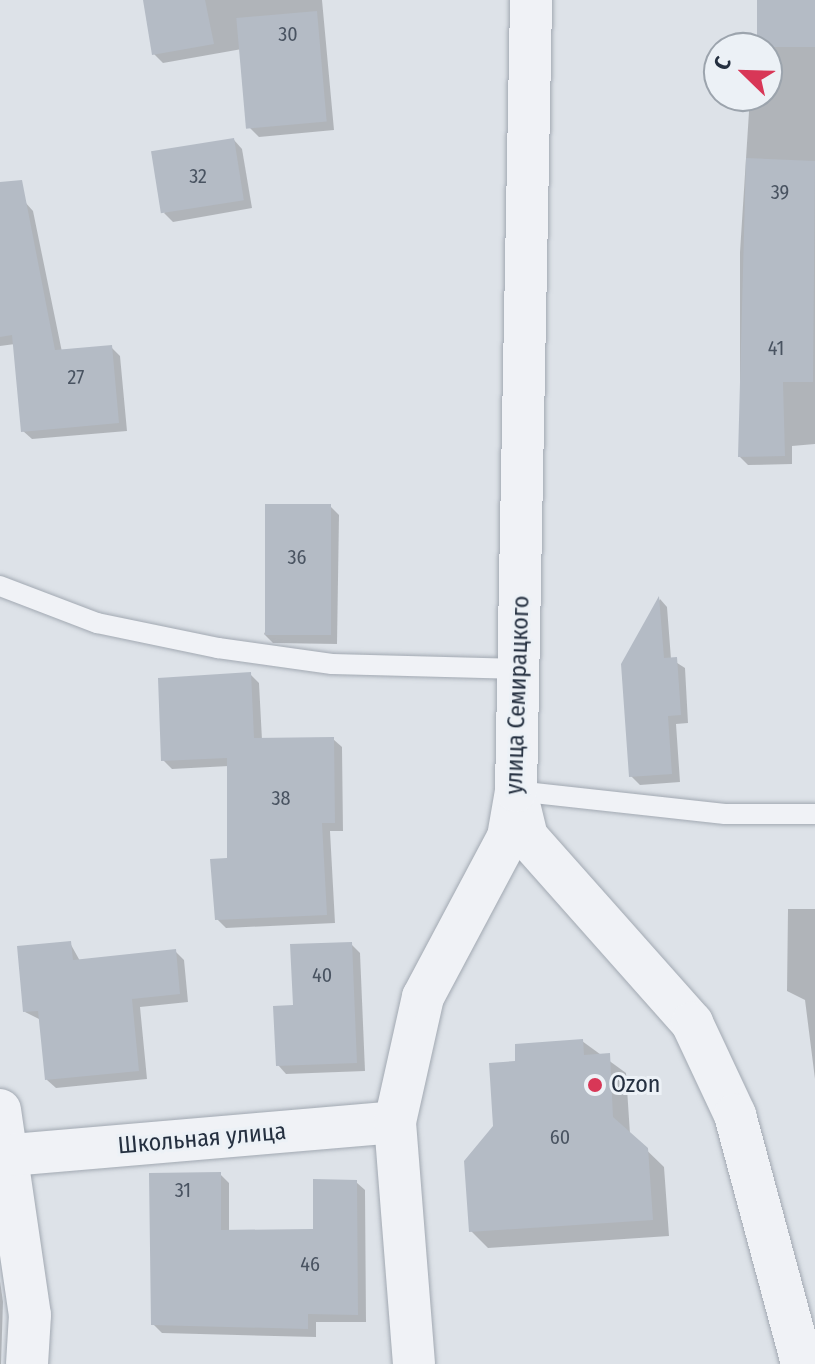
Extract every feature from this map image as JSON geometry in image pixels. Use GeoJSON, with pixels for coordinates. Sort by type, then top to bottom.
{"type":"FeatureCollection","features":[{"type":"Feature","properties":{"kind":"street","name":"улица Семирацкого"},"geometry":{"type":"LineString","coordinates":[[414,1364],[395,1122],[423,997],[508,837],[516,791],[521,669],[531,0]]}},
{"type":"Feature","properties":{"kind":"street"},"geometry":{"type":"LineString","coordinates":[[516,791],[527,837],[692,1023],[735,1115],[802,1364]]}},
{"type":"Feature","properties":{"kind":"street"},"geometry":{"type":"LineString","coordinates":[[0,1110],[30,1315],[27,1364]]}},
{"type":"Feature","properties":{"kind":"street","name":"Школьная улица"},"geometry":{"type":"LineString","coordinates":[[5,1155],[395,1122]]}},
{"type":"Feature","properties":{"kind":"lane"},"geometry":{"type":"LineString","coordinates":[[0,586],[97,623],[218,648],[332,664],[521,669]]}},
{"type":"Feature","properties":{"kind":"lane"},"geometry":{"type":"LineString","coordinates":[[516,791],[725,814],[815,814]]}},
{"type":"Feature","properties":{"kind":"building"},"geometry":{"type":"Polygon","coordinates":[[[143,0],[205,0],[214,44],[152,55],[143,0]]]}},
{"type":"Feature","properties":{"kind":"building"},"geometry":{"type":"Polygon","coordinates":[[[757,0],[815,0],[815,47],[783,47],[783,32],[757,32],[757,0]]]}},
{"type":"Feature","properties":{"kind":"building"},"geometry":{"type":"Polygon","coordinates":[[[317,11],[327,122],[246,129],[236,18],[317,11]]]}},
{"type":"Feature","properties":{"kind":"building"},"geometry":{"type":"Polygon","coordinates":[[[234,138],[244,200],[161,213],[151,151],[234,138]]]}},
{"type":"Feature","properties":{"kind":"building"},"geometry":{"type":"Polygon","coordinates":[[[746,158],[815,161],[813,382],[783,382],[785,456],[738,457],[746,158]]]}},
{"type":"Feature","properties":{"kind":"building"},"geometry":{"type":"Polygon","coordinates":[[[22,180],[55,350],[112,345],[119,423],[21,432],[12,335],[0,337],[0,182],[22,180]]]}},
{"type":"Feature","properties":{"kind":"building"},"geometry":{"type":"Polygon","coordinates":[[[265,504],[331,504],[331,635],[265,635],[265,504]]]}},
{"type":"Feature","properties":{"kind":"building"},"geometry":{"type":"Polygon","coordinates":[[[659,596],[664,658],[677,657],[681,715],[668,716],[672,774],[629,777],[621,664],[659,596]]]}},
{"type":"Feature","properties":{"kind":"building"},"geometry":{"type":"Polygon","coordinates":[[[251,672],[254,738],[334,737],[335,823],[322,823],[327,915],[215,920],[210,859],[227,858],[227,758],[161,761],[158,678],[251,672]]]}},
{"type":"Feature","properties":{"kind":"building"},"geometry":{"type":"Polygon","coordinates":[[[71,941],[73,960],[176,949],[180,994],[132,999],[139,1071],[45,1080],[38,1011],[23,1012],[17,946],[71,941]]]}},
{"type":"Feature","properties":{"kind":"building"},"geometry":{"type":"Polygon","coordinates":[[[352,942],[357,1063],[276,1066],[273,1006],[293,1005],[290,944],[352,942]]]}},
{"type":"Feature","properties":{"kind":"building"},"geometry":{"type":"Polygon","coordinates":[[[583,1039],[584,1055],[610,1053],[613,1117],[648,1148],[653,1220],[469,1232],[464,1161],[493,1126],[489,1063],[515,1061],[515,1044],[583,1039]]]}},
{"type":"Feature","properties":{"kind":"building"},"geometry":{"type":"Polygon","coordinates":[[[221,1172],[221,1230],[313,1229],[313,1179],[357,1180],[358,1315],[308,1314],[308,1329],[151,1325],[149,1173],[221,1172]]]}},
{"type":"Feature","properties":{"kind":"place","name":"Ozon"},"geometry":{"type":"Point","coordinates":[595,1085]}}]}
